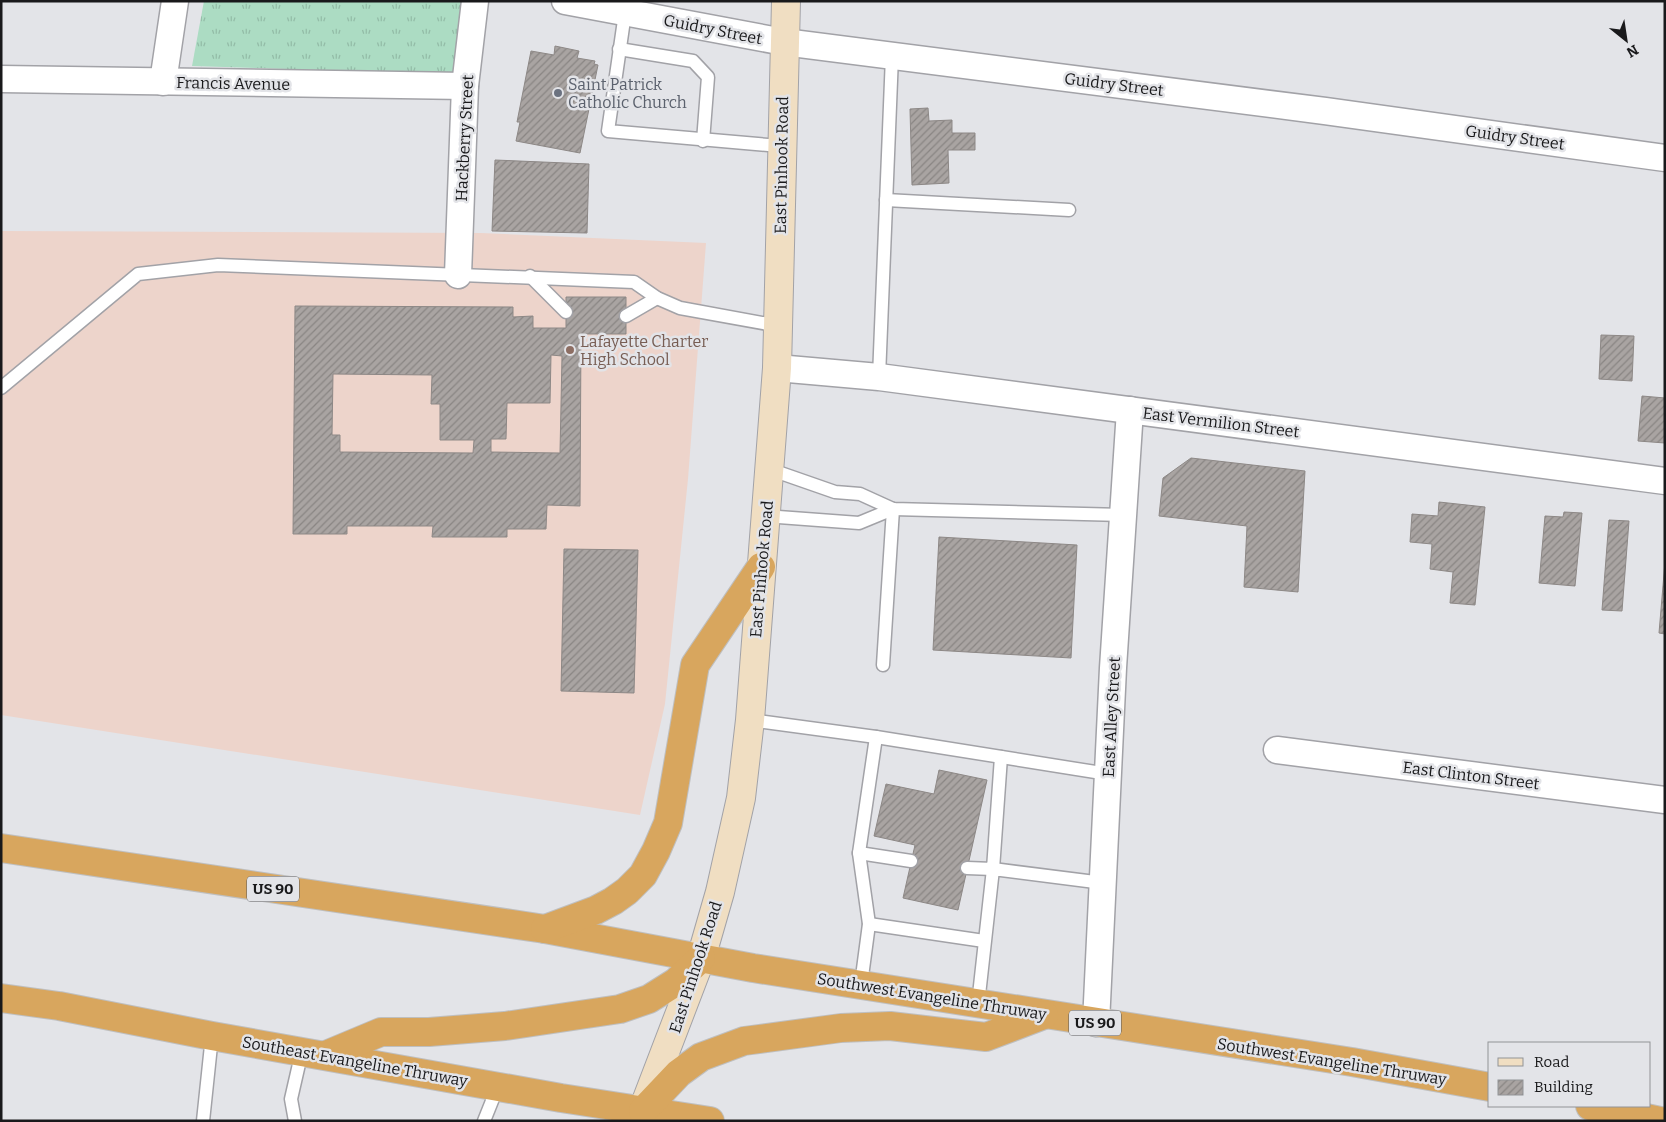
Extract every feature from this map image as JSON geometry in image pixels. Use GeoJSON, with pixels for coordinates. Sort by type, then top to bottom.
{"type":"FeatureCollection","features":[{"type":"Feature","properties":{"kind":"highway"},"geometry":{"type":"LineString","coordinates":[[545,929],[596,910],[613,901],[627,891],[643,874],[656,851],[668,822],[696,665],[761,567]]}},
{"type":"Feature","properties":{"kind":"highway","name":"US 90"},"geometry":{"type":"LineString","coordinates":[[1,848],[545,929],[701,958]]}},
{"type":"Feature","properties":{"kind":"highway"},"geometry":{"type":"LineString","coordinates":[[314,1053],[381,1032],[429,1032],[505,1026],[620,1009],[649,998],[676,982],[701,958]]}},
{"type":"Feature","properties":{"kind":"highway","name":"Southwest Evangeline Thruway"},"geometry":{"type":"LineString","coordinates":[[701,958],[1044,1015],[1352,1062],[1488,1087]]}},
{"type":"Feature","properties":{"kind":"highway","name":"Southeast Evangeline Thruway"},"geometry":{"type":"LineString","coordinates":[[1,998],[498,1086],[641,1116],[710,1121]]}},
{"type":"Feature","properties":{"kind":"highway"},"geometry":{"type":"LineString","coordinates":[[641,1116],[679,1073],[701,1057],[744,1042],[812,1031],[890,1026],[986,1037],[1044,1015]]}},
{"type":"Feature","properties":{"kind":"highway"},"geometry":{"type":"LineString","coordinates":[[1595,1107],[1660,1121]]}},
{"type":"Feature","properties":{"kind":"main road","name":"East Pinhook Road"},"geometry":{"type":"LineString","coordinates":[[641,1116],[701,958],[720,892],[740,798],[750,720],[777,368],[780,146],[786,1]]}},
{"type":"Feature","properties":{"kind":"street"},"geometry":{"type":"LineString","coordinates":[[163,82],[175,1]]}},
{"type":"Feature","properties":{"kind":"street","name":"Hackberry Street"},"geometry":{"type":"LineString","coordinates":[[458,275],[465,86],[475,1]]}},
{"type":"Feature","properties":{"kind":"street","name":"Guidry Street"},"geometry":{"type":"LineString","coordinates":[[564,1],[784,42],[1326,111],[1665,158]]}},
{"type":"Feature","properties":{"kind":"street","name":"Francis Avenue"},"geometry":{"type":"LineString","coordinates":[[1,79],[465,86]]}},
{"type":"Feature","properties":{"kind":"street","name":"East Vermilion Street"},"geometry":{"type":"LineString","coordinates":[[777,368],[879,377],[1665,480]]}},
{"type":"Feature","properties":{"kind":"street","name":"East Alley Street"},"geometry":{"type":"LineString","coordinates":[[1096,1023],[1108,774],[1130,410]]}},
{"type":"Feature","properties":{"kind":"street","name":"East Clinton Street"},"geometry":{"type":"LineString","coordinates":[[1277,750],[1665,800]]}},
{"type":"Feature","properties":{"kind":"lane"},"geometry":{"type":"LineString","coordinates":[[625,13],[608,131],[703,141],[780,146]]}},
{"type":"Feature","properties":{"kind":"lane"},"geometry":{"type":"LineString","coordinates":[[619,49],[693,61],[708,77],[703,141]]}},
{"type":"Feature","properties":{"kind":"lane"},"geometry":{"type":"LineString","coordinates":[[879,377],[892,56]]}},
{"type":"Feature","properties":{"kind":"lane"},"geometry":{"type":"LineString","coordinates":[[886,200],[1069,210]]}},
{"type":"Feature","properties":{"kind":"lane"},"geometry":{"type":"LineString","coordinates":[[1,388],[138,274],[218,264],[634,282],[658,298],[680,308],[778,326]]}},
{"type":"Feature","properties":{"kind":"lane"},"geometry":{"type":"LineString","coordinates":[[530,276],[566,312]]}},
{"type":"Feature","properties":{"kind":"lane"},"geometry":{"type":"LineString","coordinates":[[626,316],[658,298]]}},
{"type":"Feature","properties":{"kind":"lane"},"geometry":{"type":"LineString","coordinates":[[770,469],[835,492],[860,494],[893,508],[1123,515]]}},
{"type":"Feature","properties":{"kind":"lane"},"geometry":{"type":"LineString","coordinates":[[765,516],[860,523],[893,508]]}},
{"type":"Feature","properties":{"kind":"lane"},"geometry":{"type":"LineString","coordinates":[[883,665],[893,508]]}},
{"type":"Feature","properties":{"kind":"lane"},"geometry":{"type":"LineString","coordinates":[[750,720],[876,737],[1108,774]]}},
{"type":"Feature","properties":{"kind":"lane"},"geometry":{"type":"LineString","coordinates":[[860,984],[869,924],[859,852],[876,737]]}},
{"type":"Feature","properties":{"kind":"lane"},"geometry":{"type":"LineString","coordinates":[[978,1004],[993,869],[1001,757]]}},
{"type":"Feature","properties":{"kind":"lane"},"geometry":{"type":"LineString","coordinates":[[859,852],[911,861]]}},
{"type":"Feature","properties":{"kind":"lane"},"geometry":{"type":"LineString","coordinates":[[967,868],[993,869],[1102,883]]}},
{"type":"Feature","properties":{"kind":"lane"},"geometry":{"type":"LineString","coordinates":[[869,924],[984,941]]}},
{"type":"Feature","properties":{"kind":"lane"},"geometry":{"type":"LineString","coordinates":[[203,1121],[212,1036]]}},
{"type":"Feature","properties":{"kind":"lane"},"geometry":{"type":"LineString","coordinates":[[295,1121],[291,1098],[314,1053]]}},
{"type":"Feature","properties":{"kind":"lane"},"geometry":{"type":"LineString","coordinates":[[484,1121],[498,1086]]}},
{"type":"Feature","properties":{"kind":"shaded area"},"geometry":{"type":"Polygon","coordinates":[[[1,231],[481,233],[706,243],[688,479],[665,704],[640,815],[1,715],[1,231]]]}},
{"type":"Feature","properties":{"kind":"green space"},"geometry":{"type":"Polygon","coordinates":[[[204,1],[462,2],[455,74],[192,66],[204,1]]]}},
{"type":"Feature","properties":{"kind":"building","name":"Saint Patrick Catholic Church"},"geometry":{"type":"Polygon","coordinates":[[[555,46],[579,51],[577,58],[595,61],[594,64],[598,65],[580,153],[516,141],[520,122],[517,122],[531,51],[554,55],[555,46]]]}},
{"type":"Feature","properties":{"kind":"building"},"geometry":{"type":"Polygon","coordinates":[[[928,108],[929,121],[952,120],[952,133],[975,133],[975,150],[948,150],[949,183],[912,185],[910,109],[928,108]]]}},
{"type":"Feature","properties":{"kind":"building"},"geometry":{"type":"Polygon","coordinates":[[[495,160],[589,164],[587,233],[492,231],[495,160]]]}},
{"type":"Feature","properties":{"kind":"building"},"geometry":{"type":"Polygon","coordinates":[[[566,297],[626,297],[626,334],[581,334],[580,506],[547,505],[546,529],[507,529],[507,537],[432,537],[433,526],[347,526],[347,534],[293,534],[295,306],[513,307],[513,317],[533,316],[533,328],[566,328],[566,297]],[[551,355],[550,403],[507,403],[506,439],[491,439],[491,452],[560,453],[562,356],[551,355]],[[333,374],[332,435],[340,435],[340,452],[473,453],[474,440],[440,440],[440,404],[431,404],[432,375],[333,374]]]}},
{"type":"Feature","properties":{"kind":"building"},"geometry":{"type":"Polygon","coordinates":[[[1601,335],[1634,336],[1632,381],[1599,379],[1601,335]]]}},
{"type":"Feature","properties":{"kind":"building"},"geometry":{"type":"Polygon","coordinates":[[[1642,396],[1665,398],[1665,443],[1638,441],[1642,396]]]}},
{"type":"Feature","properties":{"kind":"building"},"geometry":{"type":"Polygon","coordinates":[[[1191,458],[1305,471],[1298,592],[1244,587],[1247,526],[1159,516],[1163,478],[1191,458]]]}},
{"type":"Feature","properties":{"kind":"building"},"geometry":{"type":"Polygon","coordinates":[[[1439,502],[1485,507],[1475,605],[1450,603],[1453,572],[1430,569],[1432,544],[1410,542],[1412,514],[1438,516],[1439,502]]]}},
{"type":"Feature","properties":{"kind":"building"},"geometry":{"type":"Polygon","coordinates":[[[1564,512],[1582,513],[1575,586],[1539,583],[1545,516],[1563,517],[1564,512]]]}},
{"type":"Feature","properties":{"kind":"building"},"geometry":{"type":"Polygon","coordinates":[[[1609,520],[1629,521],[1622,611],[1602,610],[1609,520]]]}},
{"type":"Feature","properties":{"kind":"building"},"geometry":{"type":"Polygon","coordinates":[[[939,537],[1077,545],[1071,658],[933,650],[939,537]]]}},
{"type":"Feature","properties":{"kind":"building"},"geometry":{"type":"Polygon","coordinates":[[[564,549],[638,550],[634,693],[561,691],[564,549]]]}},
{"type":"Feature","properties":{"kind":"building"},"geometry":{"type":"Polygon","coordinates":[[[1665,562],[1665,634],[1659,633],[1665,562]]]}},
{"type":"Feature","properties":{"kind":"building"},"geometry":{"type":"Polygon","coordinates":[[[939,770],[987,780],[958,910],[903,898],[915,845],[874,836],[886,784],[934,794],[939,770]]]}},
{"type":"Feature","properties":{"kind":"place","name":"Saint Patrick Catholic Church"},"geometry":{"type":"Point","coordinates":[558,93]}},
{"type":"Feature","properties":{"kind":"place","name":"Lafayette Charter High School"},"geometry":{"type":"Point","coordinates":[570,350]}}]}
